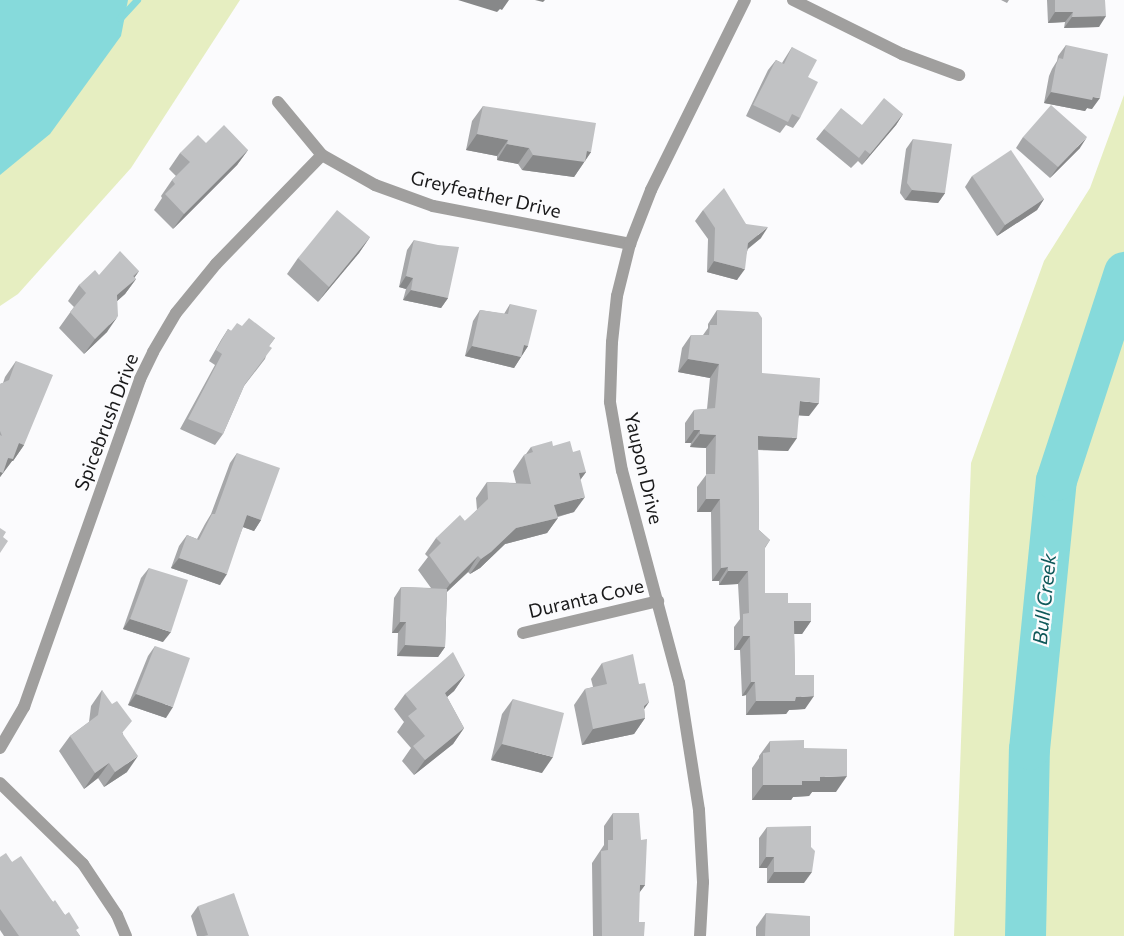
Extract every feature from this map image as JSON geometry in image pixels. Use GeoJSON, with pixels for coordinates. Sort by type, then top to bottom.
{"type":"FeatureCollection","features":[{"type":"Feature","properties":{"kind":"street","name":"Yaupon Drive"},"geometry":{"type":"LineString","coordinates":[[700,936],[702,882],[699,810],[679,683],[622,471],[610,402],[617,296],[630,244],[651,190],[744,0]]}},
{"type":"Feature","properties":{"kind":"street"},"geometry":{"type":"LineString","coordinates":[[793,0],[902,54],[959,75]]}},
{"type":"Feature","properties":{"kind":"street","name":"Greyfeather Drive"},"geometry":{"type":"LineString","coordinates":[[278,102],[322,155],[374,186],[433,206],[630,244]]}},
{"type":"Feature","properties":{"kind":"street","name":"Spicebrush Drive"},"geometry":{"type":"LineString","coordinates":[[0,748],[24,707],[140,379],[153,352],[176,313],[216,264],[322,155]]}},
{"type":"Feature","properties":{"kind":"street","name":"Duranta Cove"},"geometry":{"type":"LineString","coordinates":[[523,633],[658,601]]}},
{"type":"Feature","properties":{"kind":"street"},"geometry":{"type":"LineString","coordinates":[[0,782],[83,864],[116,915],[126,936]]}},
{"type":"Feature","properties":{"kind":"green space"},"geometry":{"type":"Polygon","coordinates":[[[0,0],[240,0],[131,168],[18,294],[0,306],[0,0]]]}},
{"type":"Feature","properties":{"kind":"green space"},"geometry":{"type":"Polygon","coordinates":[[[1124,95],[1124,936],[954,936],[971,463],[1044,261],[1090,188],[1124,95]]]}},
{"type":"Feature","properties":{"kind":"water"},"geometry":{"type":"Polygon","coordinates":[[[0,0],[128,0],[121,36],[50,134],[0,175],[0,0]]]}},
{"type":"Feature","properties":{"kind":"building"},"geometry":{"type":"Polygon","coordinates":[[[1055,0],[1105,0],[1106,16],[1072,17],[1073,12],[1055,12],[1055,0]]]}},
{"type":"Feature","properties":{"kind":"building"},"geometry":{"type":"Polygon","coordinates":[[[1066,45],[1108,54],[1100,98],[1093,97],[1092,100],[1051,92],[1056,65],[1059,58],[1063,59],[1066,45]]]}},
{"type":"Feature","properties":{"kind":"building"},"geometry":{"type":"Polygon","coordinates":[[[792,47],[817,60],[808,77],[818,82],[800,118],[792,114],[788,122],[753,105],[776,60],[784,64],[792,47]]]}},
{"type":"Feature","properties":{"kind":"building"},"geometry":{"type":"Polygon","coordinates":[[[884,98],[903,114],[870,154],[865,150],[859,158],[824,129],[841,108],[862,125],[884,98]]]}},
{"type":"Feature","properties":{"kind":"building"},"geometry":{"type":"Polygon","coordinates":[[[1051,105],[1087,137],[1058,167],[1023,137],[1051,105]]]}},
{"type":"Feature","properties":{"kind":"building"},"geometry":{"type":"Polygon","coordinates":[[[483,106],[596,123],[591,152],[587,151],[585,162],[533,155],[529,148],[507,144],[508,140],[477,134],[483,106]]]}},
{"type":"Feature","properties":{"kind":"building"},"geometry":{"type":"Polygon","coordinates":[[[224,125],[248,150],[184,214],[165,194],[175,184],[172,180],[190,162],[180,153],[198,135],[206,143],[224,125]]]}},
{"type":"Feature","properties":{"kind":"building"},"geometry":{"type":"Polygon","coordinates":[[[913,139],[952,144],[945,193],[912,190],[907,183],[913,139]]]}},
{"type":"Feature","properties":{"kind":"building"},"geometry":{"type":"Polygon","coordinates":[[[1011,150],[1044,199],[1005,225],[972,176],[1011,150]]]}},
{"type":"Feature","properties":{"kind":"building"},"geometry":{"type":"Polygon","coordinates":[[[724,188],[746,224],[768,227],[748,243],[745,269],[714,261],[715,228],[703,210],[724,188]]]}},
{"type":"Feature","properties":{"kind":"building"},"geometry":{"type":"Polygon","coordinates":[[[337,210],[370,237],[329,287],[298,258],[337,210]]]}},
{"type":"Feature","properties":{"kind":"building"},"geometry":{"type":"Polygon","coordinates":[[[414,240],[459,247],[448,298],[411,290],[413,278],[406,276],[414,240]]]}},
{"type":"Feature","properties":{"kind":"building"},"geometry":{"type":"Polygon","coordinates":[[[120,251],[139,271],[133,276],[136,279],[117,295],[118,316],[95,339],[70,312],[86,293],[79,285],[95,270],[99,275],[120,251]]]}},
{"type":"Feature","properties":{"kind":"building"},"geometry":{"type":"Polygon","coordinates":[[[510,304],[537,310],[528,346],[524,345],[521,357],[472,346],[480,310],[508,314],[510,304]]]}},
{"type":"Feature","properties":{"kind":"building"},"geometry":{"type":"Polygon","coordinates":[[[717,310],[758,312],[762,318],[762,373],[820,378],[819,403],[800,401],[797,438],[758,436],[759,530],[770,540],[765,547],[765,593],[788,593],[788,603],[811,603],[811,621],[794,621],[795,675],[814,675],[814,696],[796,697],[795,701],[756,701],[755,682],[751,682],[750,636],[743,636],[743,614],[749,613],[748,571],[728,571],[728,567],[721,568],[720,499],[706,499],[706,474],[715,474],[716,435],[700,434],[700,430],[694,430],[694,410],[715,408],[719,364],[688,359],[691,335],[709,335],[710,325],[717,325],[717,310]]]}},
{"type":"Feature","properties":{"kind":"building"},"geometry":{"type":"Polygon","coordinates":[[[249,318],[275,338],[269,346],[272,348],[245,384],[223,434],[188,419],[222,354],[216,350],[228,329],[231,331],[237,323],[242,326],[249,318]]]}},
{"type":"Feature","properties":{"kind":"building"},"geometry":{"type":"Polygon","coordinates":[[[16,361],[53,375],[24,445],[19,443],[13,459],[8,458],[3,473],[0,472],[0,435],[2,436],[0,431],[0,384],[9,380],[16,361]]]}},
{"type":"Feature","properties":{"kind":"building"},"geometry":{"type":"Polygon","coordinates":[[[552,441],[553,446],[570,441],[573,452],[580,450],[586,472],[579,473],[585,497],[554,505],[558,518],[516,528],[491,552],[481,559],[478,556],[450,584],[429,555],[441,543],[436,538],[460,515],[465,521],[488,499],[487,482],[531,484],[524,455],[533,452],[531,447],[552,441]]]}},
{"type":"Feature","properties":{"kind":"building"},"geometry":{"type":"Polygon","coordinates":[[[237,453],[280,468],[261,520],[247,515],[227,574],[179,558],[187,535],[199,540],[212,514],[215,514],[237,453]]]}},
{"type":"Feature","properties":{"kind":"building"},"geometry":{"type":"Polygon","coordinates":[[[0,528],[6,532],[3,537],[8,541],[0,553],[0,528]]]}},
{"type":"Feature","properties":{"kind":"building"},"geometry":{"type":"Polygon","coordinates":[[[149,568],[188,580],[171,632],[130,619],[149,568]]]}},
{"type":"Feature","properties":{"kind":"building"},"geometry":{"type":"Polygon","coordinates":[[[401,587],[447,589],[445,647],[405,645],[406,622],[400,622],[401,587]]]}},
{"type":"Feature","properties":{"kind":"building"},"geometry":{"type":"Polygon","coordinates":[[[155,646],[190,658],[173,707],[136,694],[155,646]]]}},
{"type":"Feature","properties":{"kind":"building"},"geometry":{"type":"Polygon","coordinates":[[[453,652],[465,675],[445,693],[464,728],[425,760],[413,746],[425,736],[408,716],[417,709],[405,694],[453,652]]]}},
{"type":"Feature","properties":{"kind":"building"},"geometry":{"type":"Polygon","coordinates":[[[633,654],[639,684],[645,683],[649,702],[644,706],[645,718],[593,729],[585,689],[607,684],[602,663],[633,654]]]}},
{"type":"Feature","properties":{"kind":"building"},"geometry":{"type":"Polygon","coordinates":[[[102,690],[112,704],[117,701],[132,721],[122,733],[138,756],[115,772],[109,763],[95,773],[70,736],[98,715],[102,690]]]}},
{"type":"Feature","properties":{"kind":"building"},"geometry":{"type":"Polygon","coordinates":[[[513,699],[564,713],[553,757],[502,744],[513,699]]]}},
{"type":"Feature","properties":{"kind":"building"},"geometry":{"type":"Polygon","coordinates":[[[804,740],[804,748],[847,749],[847,776],[820,777],[820,781],[802,781],[802,785],[763,785],[763,753],[770,752],[770,741],[804,740]]]}},
{"type":"Feature","properties":{"kind":"building"},"geometry":{"type":"Polygon","coordinates":[[[613,813],[639,813],[641,840],[647,839],[645,885],[640,885],[639,922],[645,922],[644,936],[602,936],[601,851],[608,850],[608,840],[613,840],[613,813]]]}},
{"type":"Feature","properties":{"kind":"building"},"geometry":{"type":"Polygon","coordinates":[[[811,826],[811,847],[815,851],[812,872],[774,872],[774,857],[766,857],[767,827],[811,826]]]}},
{"type":"Feature","properties":{"kind":"building"},"geometry":{"type":"Polygon","coordinates":[[[6,853],[12,862],[21,856],[53,902],[55,900],[65,915],[69,912],[79,928],[76,930],[80,936],[19,936],[0,909],[0,857],[6,853]]]}},
{"type":"Feature","properties":{"kind":"building"},"geometry":{"type":"Polygon","coordinates":[[[234,893],[249,936],[204,936],[208,935],[198,906],[234,893]]]}},
{"type":"Feature","properties":{"kind":"building"},"geometry":{"type":"Polygon","coordinates":[[[766,913],[810,916],[810,936],[765,936],[766,913]]]}},
{"type":"Feature","properties":{"kind":"waterway"},"geometry":{"type":"LineString","coordinates":[[120,18],[137,0]]}},
{"type":"Feature","properties":{"kind":"waterway","name":"Bull Creek"},"geometry":{"type":"LineString","coordinates":[[1025,936],[1029,749],[1056,480],[1124,272]]}}]}
